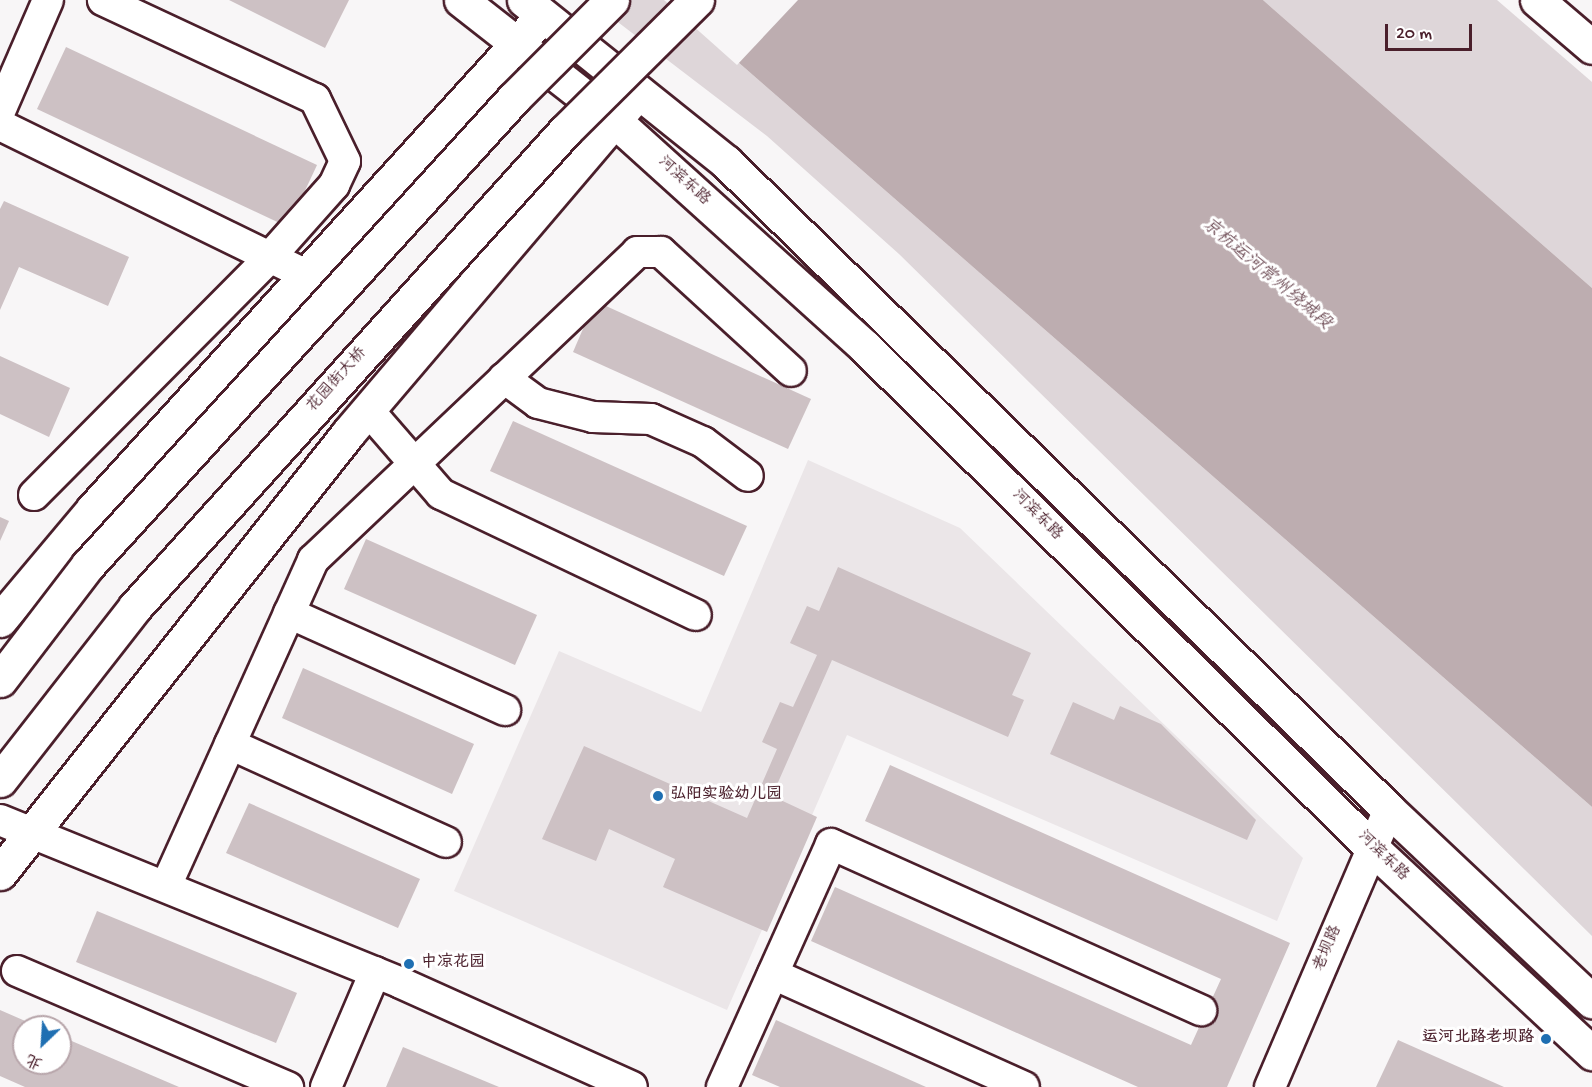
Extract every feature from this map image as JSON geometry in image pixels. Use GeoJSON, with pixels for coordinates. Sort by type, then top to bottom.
{"type":"FeatureCollection","features":[{"type":"Feature","properties":{"kind":"main road","name":"河滨东路"},"geometry":{"type":"LineString","coordinates":[[462,0],[614,120],[865,347],[1372,848],[1592,1053]]}},
{"type":"Feature","properties":{"kind":"main road"},"geometry":{"type":"LineString","coordinates":[[0,680],[96,556],[513,99],[612,0]]}},
{"type":"Feature","properties":{"kind":"main road","name":"花园街大桥"},"geometry":{"type":"LineString","coordinates":[[0,780],[135,607],[565,131],[697,0]]}},
{"type":"Feature","properties":{"kind":"main road"},"geometry":{"type":"LineString","coordinates":[[1537,0],[1592,47]]}},
{"type":"Feature","properties":{"kind":"main road"},"geometry":{"type":"LineString","coordinates":[[0,620],[93,509],[518,42],[534,7],[726,162],[1389,810],[1592,1001]]}},
{"type":"Feature","properties":{"kind":"main road"},"geometry":{"type":"LineString","coordinates":[[0,873],[368,410],[639,91]]}},
{"type":"Feature","properties":{"kind":"street"},"geometry":{"type":"LineString","coordinates":[[0,111],[48,0]]}},
{"type":"Feature","properties":{"kind":"street"},"geometry":{"type":"LineString","coordinates":[[34,495],[269,258],[334,185],[345,162],[315,99],[103,0]]}},
{"type":"Feature","properties":{"kind":"street"},"geometry":{"type":"LineString","coordinates":[[0,125],[306,275]]}},
{"type":"Feature","properties":{"kind":"street"},"geometry":{"type":"LineString","coordinates":[[166,886],[313,560],[637,252],[661,252],[791,371]]}},
{"type":"Feature","properties":{"kind":"street"},"geometry":{"type":"LineString","coordinates":[[504,378],[538,403],[593,417],[651,419],[703,442],[748,476]]}},
{"type":"Feature","properties":{"kind":"street"},"geometry":{"type":"LineString","coordinates":[[368,410],[441,494],[696,615]]}},
{"type":"Feature","properties":{"kind":"street"},"geometry":{"type":"LineString","coordinates":[[289,613],[505,710]]}},
{"type":"Feature","properties":{"kind":"street"},"geometry":{"type":"LineString","coordinates":[[230,744],[446,842]]}},
{"type":"Feature","properties":{"kind":"street","name":"老坝路"},"geometry":{"type":"LineString","coordinates":[[1270,1087],[1389,810]]}},
{"type":"Feature","properties":{"kind":"street"},"geometry":{"type":"LineString","coordinates":[[0,820],[375,972],[632,1087]]}},
{"type":"Feature","properties":{"kind":"street"},"geometry":{"type":"LineString","coordinates":[[722,1087],[831,844],[1201,1010]]}},
{"type":"Feature","properties":{"kind":"street"},"geometry":{"type":"LineString","coordinates":[[17,971],[288,1087]]}},
{"type":"Feature","properties":{"kind":"street"},"geometry":{"type":"LineString","coordinates":[[326,1087],[375,972]]}},
{"type":"Feature","properties":{"kind":"street"},"geometry":{"type":"LineString","coordinates":[[773,974],[1024,1087]]}},
{"type":"Feature","properties":{"kind":"shaded area"},"geometry":{"type":"Polygon","coordinates":[[[589,0],[667,0],[1592,807],[1592,936],[899,254],[767,136],[589,0]]]}},
{"type":"Feature","properties":{"kind":"shaded area"},"geometry":{"type":"Polygon","coordinates":[[[1263,0],[1497,0],[1592,82],[1592,288],[1263,0]]]}},
{"type":"Feature","properties":{"kind":"shaded area","name":"弘阳实验幼儿园"},"geometry":{"type":"Polygon","coordinates":[[[808,460],[960,528],[1303,858],[1277,921],[847,735],[727,1010],[454,891],[559,651],[701,712],[808,460]]]}},
{"type":"Feature","properties":{"kind":"water","name":"京杭运河常州绕城段"},"geometry":{"type":"Polygon","coordinates":[[[667,0],[1263,0],[1592,288],[1592,807],[667,0]]]}},
{"type":"Feature","properties":{"kind":"pier"},"geometry":{"type":"Polygon","coordinates":[[[664,0],[798,0],[737,65],[664,0]]]}},
{"type":"Feature","properties":{"kind":"building"},"geometry":{"type":"Polygon","coordinates":[[[229,0],[349,0],[325,48],[229,0]]]}},
{"type":"Feature","properties":{"kind":"building"},"geometry":{"type":"Polygon","coordinates":[[[66,47],[317,165],[288,227],[37,109],[66,47]]]}},
{"type":"Feature","properties":{"kind":"building"},"geometry":{"type":"Polygon","coordinates":[[[4,201],[129,257],[108,306],[19,267],[0,310],[0,209],[4,201]]]}},
{"type":"Feature","properties":{"kind":"building"},"geometry":{"type":"Polygon","coordinates":[[[595,301],[811,399],[788,449],[573,352],[595,301]]]}},
{"type":"Feature","properties":{"kind":"building"},"geometry":{"type":"Polygon","coordinates":[[[0,356],[70,388],[49,437],[0,414],[0,356]]]}},
{"type":"Feature","properties":{"kind":"building"},"geometry":{"type":"Polygon","coordinates":[[[513,421],[747,526],[724,576],[490,471],[513,421]]]}},
{"type":"Feature","properties":{"kind":"building"},"geometry":{"type":"Polygon","coordinates":[[[0,517],[9,521],[0,541],[0,517]]]}},
{"type":"Feature","properties":{"kind":"building"},"geometry":{"type":"Polygon","coordinates":[[[366,539],[537,615],[515,665],[344,589],[366,539]]]}},
{"type":"Feature","properties":{"kind":"building"},"geometry":{"type":"Polygon","coordinates":[[[838,567],[1031,653],[1012,695],[1024,700],[1008,737],[832,660],[772,796],[817,817],[767,932],[663,887],[675,859],[609,829],[596,861],[542,839],[584,746],[747,818],[777,749],[762,742],[780,702],[793,707],[817,655],[790,643],[807,606],[819,611],[838,567]]]}},
{"type":"Feature","properties":{"kind":"building"},"geometry":{"type":"Polygon","coordinates":[[[303,668],[474,744],[452,794],[282,718],[303,668]]]}},
{"type":"Feature","properties":{"kind":"building"},"geometry":{"type":"Polygon","coordinates":[[[1073,702],[1114,720],[1120,706],[1161,724],[1256,820],[1247,840],[1050,754],[1073,702]]]}},
{"type":"Feature","properties":{"kind":"building"},"geometry":{"type":"Polygon","coordinates":[[[890,765],[1290,943],[1227,1087],[1138,1087],[811,941],[835,887],[1191,1045],[1221,979],[865,821],[890,765]]]}},
{"type":"Feature","properties":{"kind":"building"},"geometry":{"type":"Polygon","coordinates":[[[249,803],[420,879],[398,928],[226,853],[249,803]]]}},
{"type":"Feature","properties":{"kind":"building"},"geometry":{"type":"Polygon","coordinates":[[[97,911],[297,993],[276,1043],[76,962],[97,911]]]}},
{"type":"Feature","properties":{"kind":"building"},"geometry":{"type":"Polygon","coordinates":[[[0,1010],[12,1015],[12,1075],[72,1075],[72,1041],[179,1087],[25,1087],[0,1076],[0,1010]]]}},
{"type":"Feature","properties":{"kind":"building"},"geometry":{"type":"Polygon","coordinates":[[[776,1020],[926,1087],[780,1087],[752,1075],[776,1020]]]}},
{"type":"Feature","properties":{"kind":"building"},"geometry":{"type":"Polygon","coordinates":[[[1398,1040],[1504,1087],[1376,1087],[1398,1040]]]}},
{"type":"Feature","properties":{"kind":"building"},"geometry":{"type":"Polygon","coordinates":[[[403,1047],[499,1087],[386,1087],[403,1047]]]}},
{"type":"Feature","properties":{"kind":"place","name":"弘阳实验幼儿园"},"geometry":{"type":"Point","coordinates":[658,796]}},
{"type":"Feature","properties":{"kind":"place","name":"中凉花园"},"geometry":{"type":"Point","coordinates":[409,964]}},
{"type":"Feature","properties":{"kind":"place","name":"运河北路老坝路"},"geometry":{"type":"Point","coordinates":[1546,1039]}}]}
